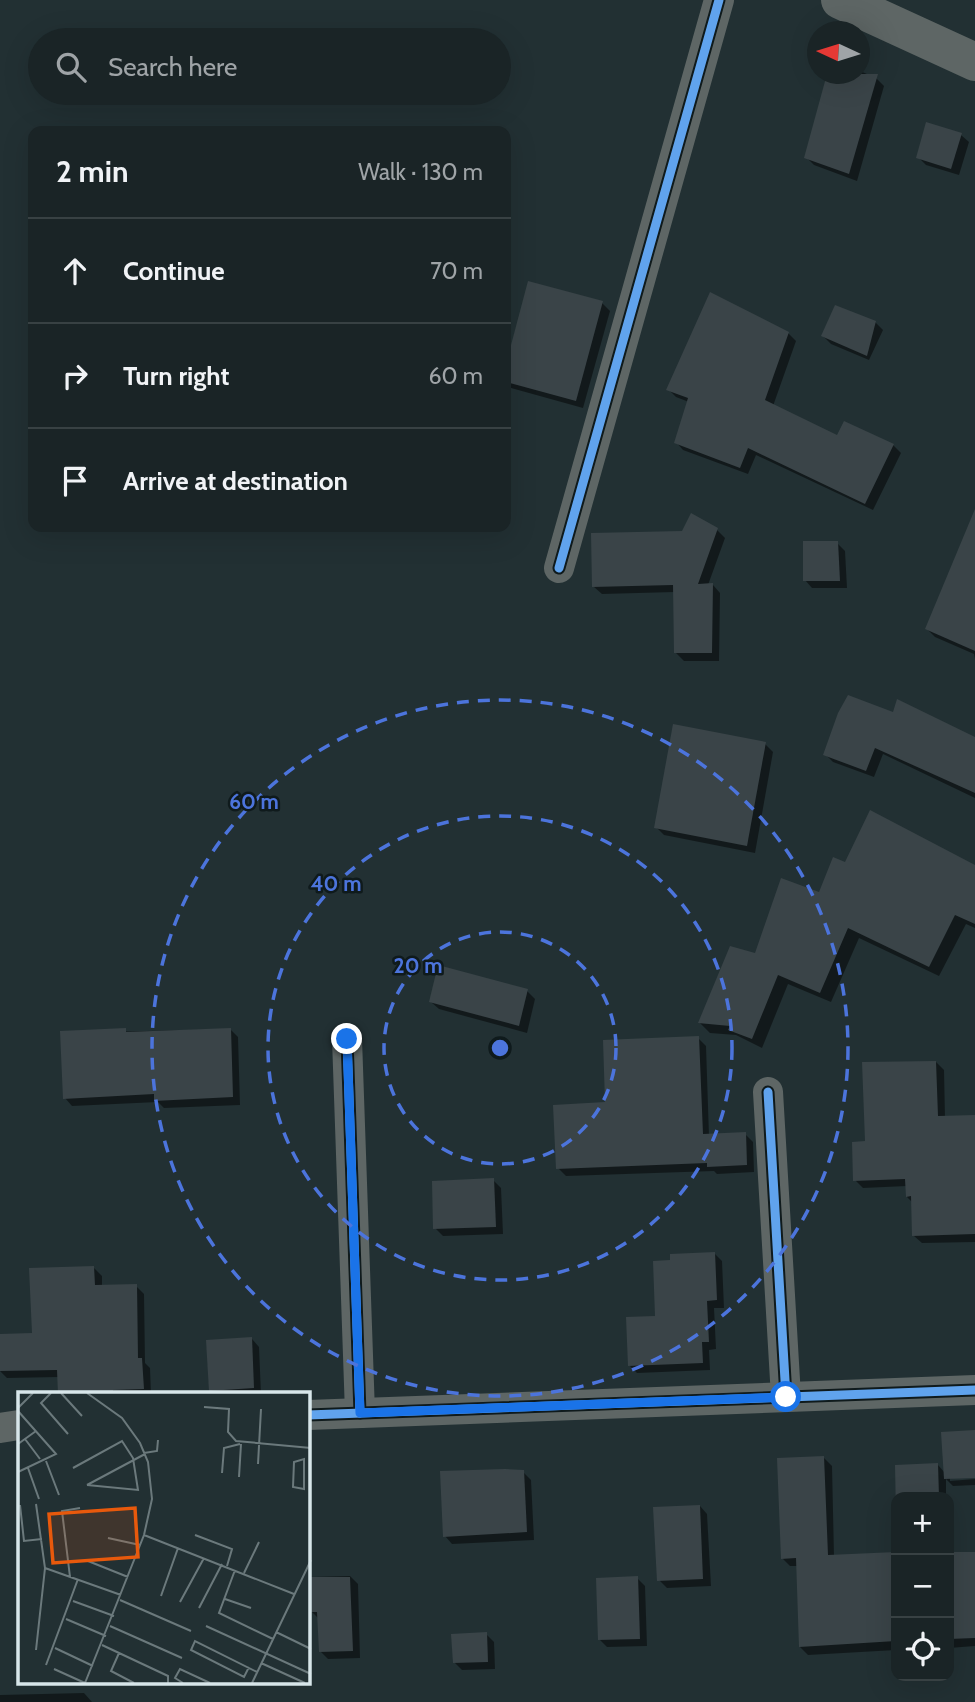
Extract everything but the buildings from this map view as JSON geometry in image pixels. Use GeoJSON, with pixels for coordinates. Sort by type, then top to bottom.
{"type":"FeatureCollection","features":[{"type":"Feature","properties":{"kind":"street"},"geometry":{"type":"LineString","coordinates":[[559,568],[719,0]]}},
{"type":"Feature","properties":{"kind":"street"},"geometry":{"type":"LineString","coordinates":[[840,0],[975,62]]}},
{"type":"Feature","properties":{"kind":"street"},"geometry":{"type":"LineString","coordinates":[[347,1039],[360,1413]]}},
{"type":"Feature","properties":{"kind":"street"},"geometry":{"type":"LineString","coordinates":[[768,1092],[786,1397]]}},
{"type":"Feature","properties":{"kind":"street"},"geometry":{"type":"LineString","coordinates":[[310,1415],[975,1390]]}},
{"type":"Feature","properties":{"kind":"street"},"geometry":{"type":"LineString","coordinates":[[0,1428],[18,1425]]}},
{"type":"Feature","properties":{"kind":"cycle path"},"geometry":{"type":"LineString","coordinates":[[559,568],[719,0]]}},
{"type":"Feature","properties":{"kind":"cycle path"},"geometry":{"type":"LineString","coordinates":[[347,1039],[360,1413]]}},
{"type":"Feature","properties":{"kind":"cycle path"},"geometry":{"type":"LineString","coordinates":[[768,1092],[786,1397]]}},
{"type":"Feature","properties":{"kind":"cycle path"},"geometry":{"type":"LineString","coordinates":[[310,1415],[975,1390]]}},
{"type":"Feature","properties":{"kind":"route"},"geometry":{"type":"LineString","coordinates":[[347,1039],[360,1413],[786,1397]]}}]}
